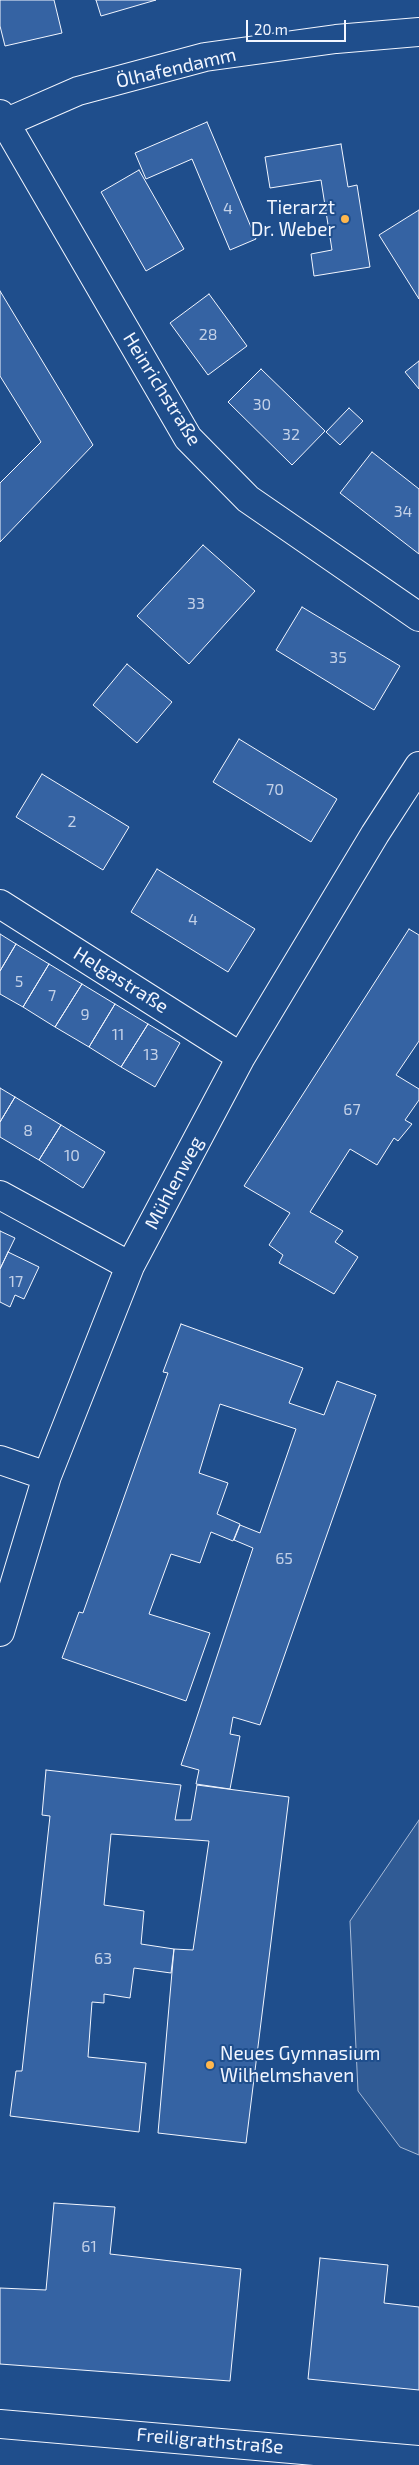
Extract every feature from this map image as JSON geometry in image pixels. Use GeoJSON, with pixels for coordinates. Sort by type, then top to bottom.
{"type":"FeatureCollection","features":[{"type":"Feature","properties":{"kind":"street","name":"Ölhafendamm"},"geometry":{"type":"LineString","coordinates":[[2,121],[78,91],[205,58],[336,40],[419,32]]}},
{"type":"Feature","properties":{"kind":"street","name":"Heinrichstraße"},"geometry":{"type":"LineString","coordinates":[[2,121],[188,438],[248,500],[419,618]]}},
{"type":"Feature","properties":{"kind":"street","name":"Mühlenweg"},"geometry":{"type":"LineString","coordinates":[[0,1632],[47,1476],[130,1266],[242,1057],[375,834],[419,766]]}},
{"type":"Feature","properties":{"kind":"street","name":"Helgastraße"},"geometry":{"type":"LineString","coordinates":[[0,904],[242,1057]]}},
{"type":"Feature","properties":{"kind":"street"},"geometry":{"type":"LineString","coordinates":[[0,1194],[130,1266]]}},
{"type":"Feature","properties":{"kind":"street"},"geometry":{"type":"LineString","coordinates":[[0,1460],[47,1476]]}},
{"type":"Feature","properties":{"kind":"street","name":"Freiligrathstraße"},"geometry":{"type":"LineString","coordinates":[[0,2424],[419,2460]]}},
{"type":"Feature","properties":{"kind":"shaded area"},"geometry":{"type":"Polygon","coordinates":[[[419,1820],[419,2155],[400,2147],[358,2091],[350,1921],[419,1820]]]}},
{"type":"Feature","properties":{"kind":"building"},"geometry":{"type":"Polygon","coordinates":[[[0,0],[54,0],[62,33],[5,46],[0,26],[0,0]]]}},
{"type":"Feature","properties":{"kind":"building"},"geometry":{"type":"Polygon","coordinates":[[[96,0],[156,0],[101,16],[96,0]]]}},
{"type":"Feature","properties":{"kind":"building"},"geometry":{"type":"Polygon","coordinates":[[[207,122],[256,239],[230,250],[192,159],[146,179],[135,153],[207,122]]]}},
{"type":"Feature","properties":{"kind":"building","name":"Tierarzt Dr. Weber"},"geometry":{"type":"Polygon","coordinates":[[[341,144],[348,187],[357,185],[370,267],[314,276],[311,254],[332,250],[321,180],[270,188],[265,157],[341,144]]]}},
{"type":"Feature","properties":{"kind":"building"},"geometry":{"type":"Polygon","coordinates":[[[139,170],[184,249],[146,271],[101,192],[139,170]]]}},
{"type":"Feature","properties":{"kind":"building"},"geometry":{"type":"Polygon","coordinates":[[[419,210],[419,299],[379,235],[419,210]]]}},
{"type":"Feature","properties":{"kind":"building"},"geometry":{"type":"Polygon","coordinates":[[[0,291],[93,445],[0,542],[0,483],[41,442],[0,376],[0,291]]]}},
{"type":"Feature","properties":{"kind":"building"},"geometry":{"type":"Polygon","coordinates":[[[209,294],[247,346],[208,375],[170,323],[209,294]]]}},
{"type":"Feature","properties":{"kind":"building"},"geometry":{"type":"Polygon","coordinates":[[[419,361],[419,389],[405,372],[419,361]]]}},
{"type":"Feature","properties":{"kind":"building"},"geometry":{"type":"Polygon","coordinates":[[[261,369],[325,431],[292,465],[228,402],[261,369]]]}},
{"type":"Feature","properties":{"kind":"building"},"geometry":{"type":"Polygon","coordinates":[[[349,408],[363,421],[340,445],[326,432],[349,408]]]}},
{"type":"Feature","properties":{"kind":"building"},"geometry":{"type":"Polygon","coordinates":[[[372,452],[419,489],[419,554],[340,493],[372,452]]]}},
{"type":"Feature","properties":{"kind":"building"},"geometry":{"type":"Polygon","coordinates":[[[203,545],[255,591],[189,664],[137,616],[203,545]]]}},
{"type":"Feature","properties":{"kind":"building"},"geometry":{"type":"Polygon","coordinates":[[[302,607],[400,666],[374,710],[276,650],[302,607]]]}},
{"type":"Feature","properties":{"kind":"building"},"geometry":{"type":"Polygon","coordinates":[[[127,664],[172,702],[137,743],[93,705],[127,664]]]}},
{"type":"Feature","properties":{"kind":"building"},"geometry":{"type":"Polygon","coordinates":[[[239,739],[337,799],[311,842],[213,782],[239,739]]]}},
{"type":"Feature","properties":{"kind":"building"},"geometry":{"type":"Polygon","coordinates":[[[42,774],[129,827],[103,870],[16,817],[42,774]]]}},
{"type":"Feature","properties":{"kind":"building"},"geometry":{"type":"Polygon","coordinates":[[[157,869],[255,929],[228,972],[131,912],[157,869]]]}},
{"type":"Feature","properties":{"kind":"building"},"geometry":{"type":"Polygon","coordinates":[[[409,929],[419,935],[419,1041],[396,1075],[419,1089],[419,1100],[405,1120],[412,1124],[398,1141],[394,1138],[377,1165],[350,1149],[310,1212],[343,1231],[335,1242],[358,1257],[334,1294],[279,1263],[283,1255],[269,1245],[290,1213],[244,1186],[409,929]]]}},
{"type":"Feature","properties":{"kind":"building"},"geometry":{"type":"Polygon","coordinates":[[[0,934],[16,944],[0,971],[0,934]]]}},
{"type":"Feature","properties":{"kind":"building"},"geometry":{"type":"Polygon","coordinates":[[[16,944],[49,964],[23,1007],[0,994],[0,971],[16,944]]]}},
{"type":"Feature","properties":{"kind":"building"},"geometry":{"type":"Polygon","coordinates":[[[49,964],[82,984],[55,1027],[23,1007],[49,964]]]}},
{"type":"Feature","properties":{"kind":"building"},"geometry":{"type":"Polygon","coordinates":[[[82,984],[115,1004],[89,1047],[55,1027],[82,984]]]}},
{"type":"Feature","properties":{"kind":"building"},"geometry":{"type":"Polygon","coordinates":[[[115,1004],[148,1024],[121,1067],[89,1047],[115,1004]]]}},
{"type":"Feature","properties":{"kind":"building"},"geometry":{"type":"Polygon","coordinates":[[[148,1024],[180,1043],[155,1087],[121,1067],[148,1024]]]}},
{"type":"Feature","properties":{"kind":"building"},"geometry":{"type":"Polygon","coordinates":[[[0,1088],[15,1097],[0,1122],[0,1088]]]}},
{"type":"Feature","properties":{"kind":"building"},"geometry":{"type":"Polygon","coordinates":[[[15,1097],[61,1125],[39,1160],[0,1137],[0,1122],[15,1097]]]}},
{"type":"Feature","properties":{"kind":"building"},"geometry":{"type":"Polygon","coordinates":[[[61,1125],[105,1152],[83,1188],[39,1160],[61,1125]]]}},
{"type":"Feature","properties":{"kind":"building"},"geometry":{"type":"Polygon","coordinates":[[[0,1231],[15,1238],[0,1269],[0,1231]]]}},
{"type":"Feature","properties":{"kind":"building"},"geometry":{"type":"Polygon","coordinates":[[[8,1252],[39,1267],[24,1299],[15,1295],[10,1307],[0,1302],[0,1269],[8,1252]]]}},
{"type":"Feature","properties":{"kind":"building"},"geometry":{"type":"Polygon","coordinates":[[[181,1324],[303,1368],[289,1403],[324,1415],[337,1381],[376,1395],[260,1725],[233,1717],[230,1734],[240,1736],[230,1789],[196,1784],[199,1770],[181,1765],[253,1548],[234,1540],[240,1525],[260,1533],[296,1429],[220,1404],[199,1473],[228,1483],[217,1514],[240,1524],[233,1541],[211,1532],[200,1563],[171,1554],[149,1614],[210,1633],[186,1701],[62,1658],[79,1612],[83,1613],[168,1373],[163,1372],[181,1324]]]}},
{"type":"Feature","properties":{"kind":"building"},"geometry":{"type":"Polygon","coordinates":[[[46,1770],[181,1785],[175,1820],[191,1820],[197,1785],[289,1797],[246,2143],[158,2133],[174,1949],[171,1973],[134,1968],[130,1998],[104,1994],[104,2003],[92,2002],[88,2057],[146,2063],[139,2132],[10,2116],[16,2071],[22,2071],[50,1816],[42,1815],[46,1770]],[[111,1834],[104,1905],[144,1911],[141,1944],[193,1950],[209,1841],[111,1834]]]}},
{"type":"Feature","properties":{"kind":"building"},"geometry":{"type":"Polygon","coordinates":[[[54,2203],[115,2207],[110,2254],[241,2269],[230,2381],[0,2364],[0,2288],[46,2290],[54,2203]]]}},
{"type":"Feature","properties":{"kind":"building"},"geometry":{"type":"Polygon","coordinates":[[[320,2258],[388,2265],[384,2303],[419,2307],[419,2390],[308,2379],[320,2258]]]}},
{"type":"Feature","properties":{"kind":"place","name":"Tierarzt Dr. Weber"},"geometry":{"type":"Point","coordinates":[345,219]}},
{"type":"Feature","properties":{"kind":"place","name":"Neues Gymnasium Wilhelmshaven"},"geometry":{"type":"Point","coordinates":[210,2065]}}]}
